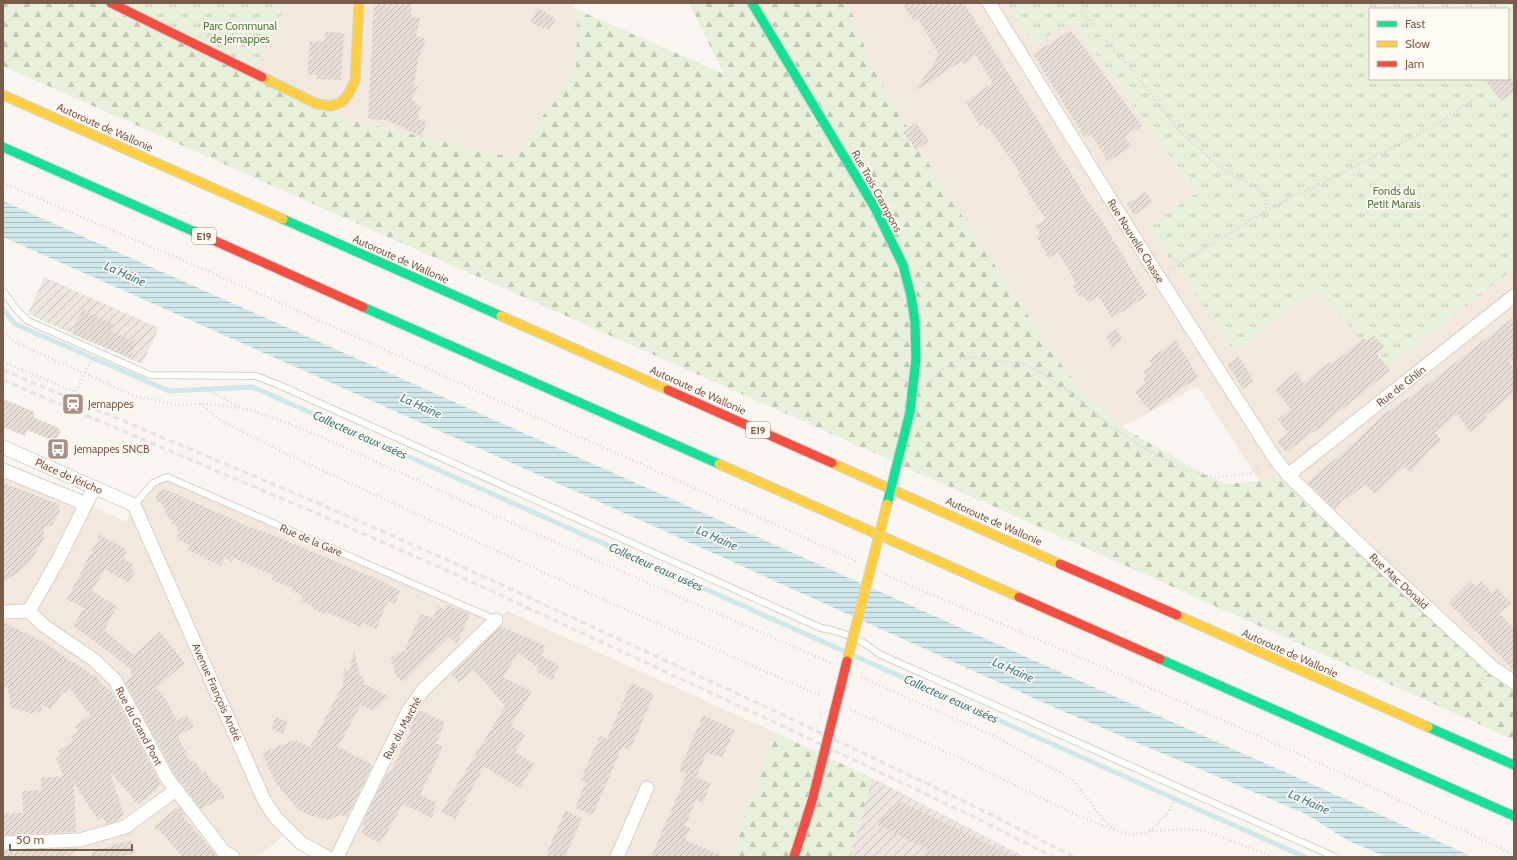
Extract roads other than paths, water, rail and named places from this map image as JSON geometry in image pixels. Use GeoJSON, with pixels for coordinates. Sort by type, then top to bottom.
{"type":"FeatureCollection","features":[{"type":"Feature","properties":{"kind":"main road"},"geometry":{"type":"LineString","coordinates":[[111,3],[317,104],[330,106],[342,102],[349,93],[355,81],[359,3]]}},
{"type":"Feature","properties":{"kind":"main road","name":"Rue Trois Crampons"},"geometry":{"type":"LineString","coordinates":[[752,3],[875,208],[903,265],[911,296],[915,322],[916,359],[910,412],[812,801],[794,857]]}},
{"type":"Feature","properties":{"kind":"main road","name":"Autoroute de Wallonie"},"geometry":{"type":"LineString","coordinates":[[3,95],[1514,765]]}},
{"type":"Feature","properties":{"kind":"main road","name":"E19"},"geometry":{"type":"LineString","coordinates":[[3,147],[1514,816]]}},
{"type":"Feature","properties":{"kind":"street","name":"Rue Nouvelle Chasse"},"geometry":{"type":"LineString","coordinates":[[989,3],[1158,276],[1274,457],[1288,475]]}},
{"type":"Feature","properties":{"kind":"street","name":"Rue de Ghlin"},"geometry":{"type":"LineString","coordinates":[[1288,475],[1514,296]]}},
{"type":"Feature","properties":{"kind":"street","name":"Place de Jéricho"},"geometry":{"type":"LineString","coordinates":[[3,447],[134,505]]}},
{"type":"Feature","properties":{"kind":"street","name":"Place de Jéricho"},"geometry":{"type":"LineString","coordinates":[[3,470],[86,504]]}},
{"type":"Feature","properties":{"kind":"street","name":"Rue Mac Donald"},"geometry":{"type":"LineString","coordinates":[[1288,475],[1363,548],[1493,668],[1514,682]]}},
{"type":"Feature","properties":{"kind":"street"},"geometry":{"type":"LineString","coordinates":[[3,612],[29,611],[58,560],[94,488]]}},
{"type":"Feature","properties":{"kind":"street","name":"Avenue François André"},"geometry":{"type":"LineString","coordinates":[[134,505],[264,800],[276,818],[301,843],[327,857]]}},
{"type":"Feature","properties":{"kind":"street","name":"Rue du Grand Pont"},"geometry":{"type":"LineString","coordinates":[[29,611],[43,625],[94,660],[116,680],[167,778],[224,852],[233,857]]}},
{"type":"Feature","properties":{"kind":"street","name":"Rue du Marché"},"geometry":{"type":"LineString","coordinates":[[337,857],[408,711],[424,689],[496,620]]}},
{"type":"Feature","properties":{"kind":"street"},"geometry":{"type":"LineString","coordinates":[[617,857],[647,788]]}},
{"type":"Feature","properties":{"kind":"street"},"geometry":{"type":"LineString","coordinates":[[3,843],[80,840],[125,827],[176,790]]}},
{"type":"Feature","properties":{"kind":"lane"},"geometry":{"type":"LineString","coordinates":[[3,290],[16,309],[28,321],[150,375],[256,376],[279,385],[821,628],[834,630],[869,645],[879,654],[1335,857]]}},
{"type":"Feature","properties":{"kind":"lane","name":"Rue de la Gare"},"geometry":{"type":"LineString","coordinates":[[134,505],[153,483],[167,477],[496,620]]}},
{"type":"Feature","properties":{"kind":"water","name":"La Haine"},"geometry":{"type":"Polygon","coordinates":[[[3,201],[1473,857],[1386,857],[1347,840],[1306,814],[1060,710],[629,515],[3,237],[3,201]]]}},
{"type":"Feature","properties":{"kind":"waterway","name":"Collecteur eaux usées"},"geometry":{"type":"LineString","coordinates":[[3,309],[15,324],[169,391],[253,387],[1305,857]]}},
{"type":"Feature","properties":{"kind":"railway"},"geometry":{"type":"LineString","coordinates":[[3,370],[327,507],[452,562],[779,713],[980,809],[1074,857]]}},
{"type":"Feature","properties":{"kind":"railway"},"geometry":{"type":"LineString","coordinates":[[3,380],[323,516],[448,571],[776,723],[976,818],[1053,857]]}},
{"type":"Feature","properties":{"kind":"place","name":"Jemappes"},"geometry":{"type":"Point","coordinates":[73,404]}},
{"type":"Feature","properties":{"kind":"place","name":"Jemappes SNCB"},"geometry":{"type":"Point","coordinates":[58,449]}},
{"type":"Feature","properties":{"kind":"park label","name":"Parc Communal de Jemappes"},"geometry":{"type":"Point","coordinates":[240,32]}},
{"type":"Feature","properties":{"kind":"park label","name":"Fonds du Petit Marais"},"geometry":{"type":"Point","coordinates":[1394,197]}}]}
